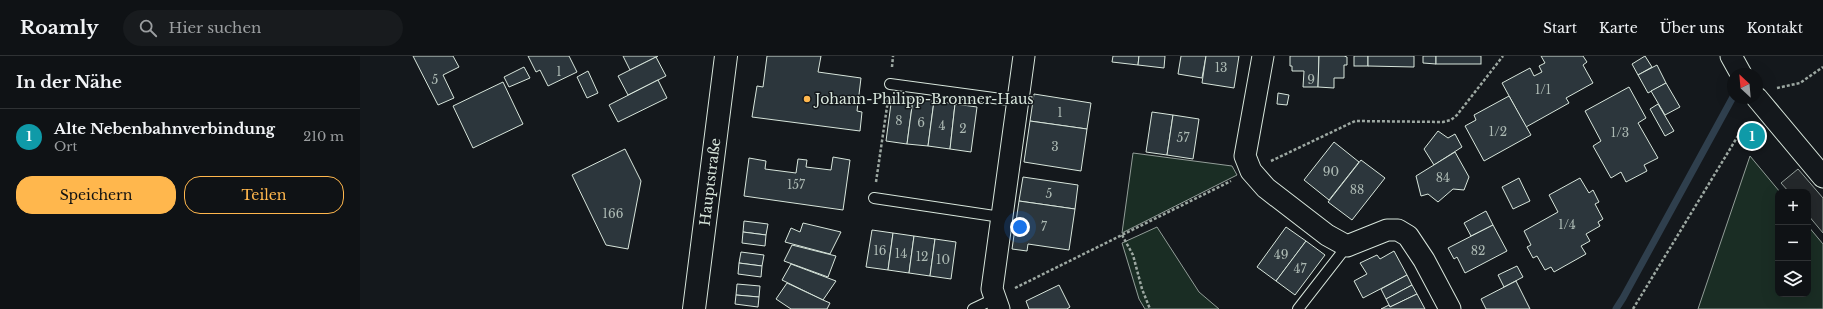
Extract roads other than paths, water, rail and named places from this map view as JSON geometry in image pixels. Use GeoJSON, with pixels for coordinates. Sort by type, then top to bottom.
{"type":"FeatureCollection","features":[{"type":"Feature","properties":{"kind":"street","name":"Hauptstraße"},"geometry":{"type":"LineString","coordinates":[[694,309],[726,56]]}},
{"type":"Feature","properties":{"kind":"street"},"geometry":{"type":"LineString","coordinates":[[996,304],[992,289],[1016,101],[1024,56]]}},
{"type":"Feature","properties":{"kind":"street"},"geometry":{"type":"LineString","coordinates":[[1263,56],[1245,156],[1251,171],[1266,188],[1327,235],[1347,246],[1387,230],[1398,230],[1408,236],[1424,260],[1450,309]]}},
{"type":"Feature","properties":{"kind":"street"},"geometry":{"type":"LineString","coordinates":[[1730,56],[1737,68]]}},
{"type":"Feature","properties":{"kind":"street"},"geometry":{"type":"LineString","coordinates":[[1763,97],[1823,177]]}},
{"type":"Feature","properties":{"kind":"lane"},"geometry":{"type":"LineString","coordinates":[[890,84],[1016,101]]}},
{"type":"Feature","properties":{"kind":"lane"},"geometry":{"type":"LineString","coordinates":[[874,198],[1001,217]]}},
{"type":"Feature","properties":{"kind":"lane"},"geometry":{"type":"LineString","coordinates":[[1298,309],[1347,246]]}},
{"type":"Feature","properties":{"kind":"lane"},"geometry":{"type":"LineString","coordinates":[[973,309],[996,304]]}},
{"type":"Feature","properties":{"kind":"waterway"},"geometry":{"type":"LineString","coordinates":[[1616,309],[1729,104]]}},
{"type":"Feature","properties":{"kind":"place","name":"Johann-Philipp-Bronner-Haus"},"geometry":{"type":"Point","coordinates":[807,99]}},
{"type":"Feature","properties":{"kind":"place","name":"Alte Nebenbahnverbindung"},"geometry":{"type":"Point","coordinates":[1752,136]}}]}
